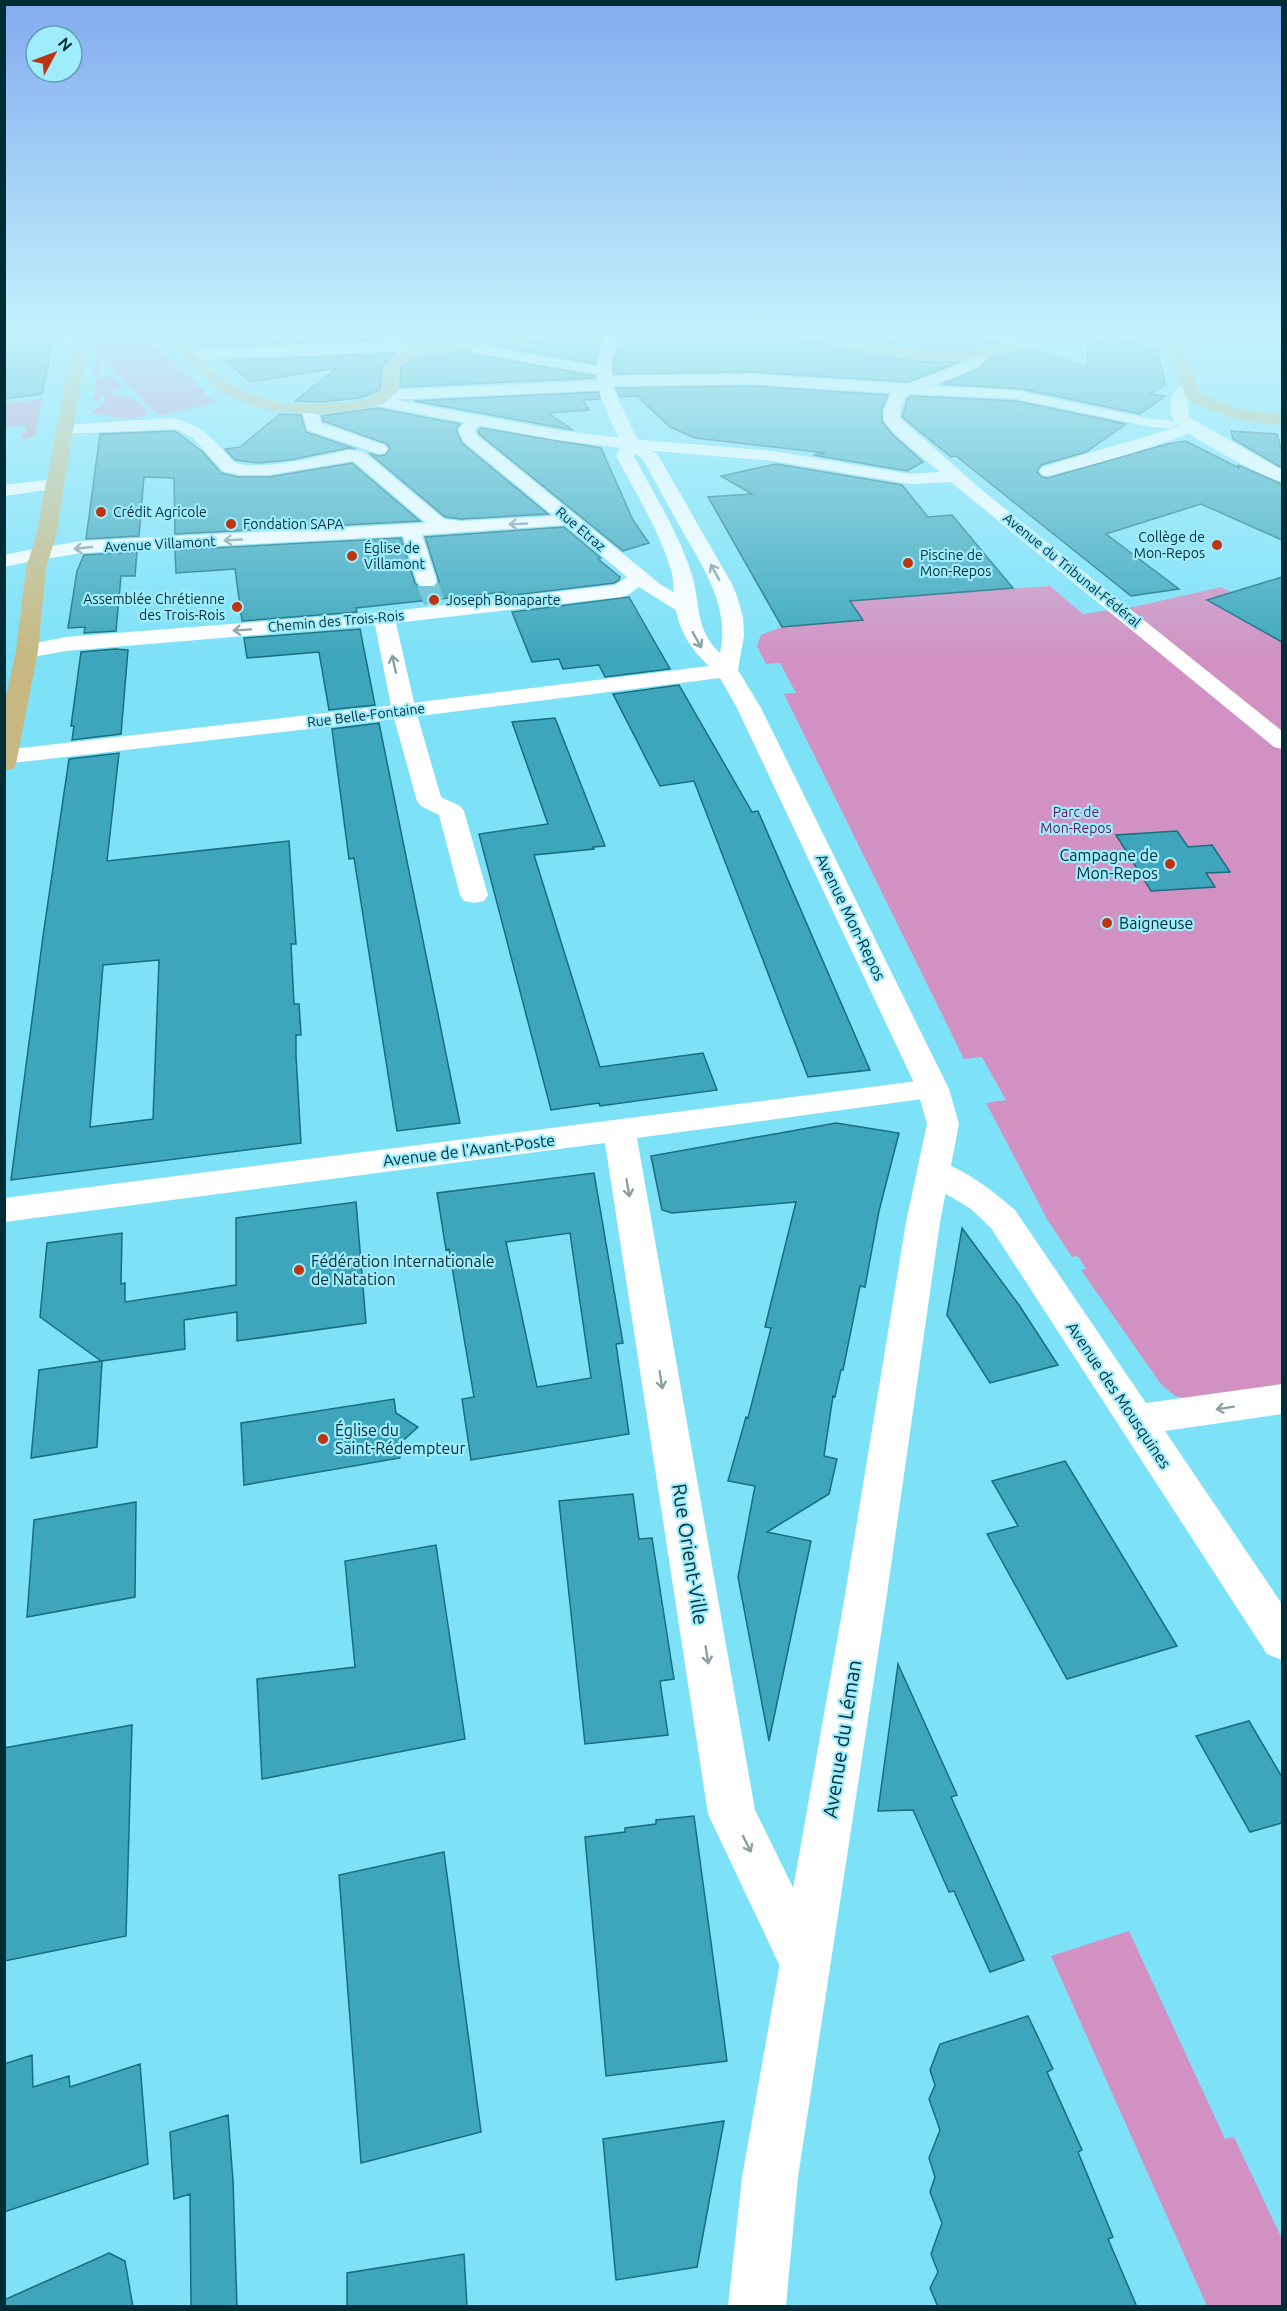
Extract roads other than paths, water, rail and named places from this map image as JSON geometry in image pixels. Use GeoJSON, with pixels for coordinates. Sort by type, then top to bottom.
{"type":"FeatureCollection","features":[{"type":"Feature","properties":{"kind":"main road"},"geometry":{"type":"LineString","coordinates":[[5,759],[27,651],[39,554],[46,536],[63,441]]}},
{"type":"Feature","properties":{"kind":"street"},"geometry":{"type":"LineString","coordinates":[[205,441],[229,467],[239,470],[258,471],[349,455],[358,456],[439,524],[468,526]]}},
{"type":"Feature","properties":{"kind":"street"},"geometry":{"type":"LineString","coordinates":[[358,441],[370,445],[391,458]]}},
{"type":"Feature","properties":{"kind":"street","name":"Rue Etraz"},"geometry":{"type":"LineString","coordinates":[[474,441],[640,577],[686,608]]}},
{"type":"Feature","properties":{"kind":"street"},"geometry":{"type":"LineString","coordinates":[[605,441],[773,456],[910,479],[955,476]]}},
{"type":"Feature","properties":{"kind":"street"},"geometry":{"type":"LineString","coordinates":[[630,441],[631,444],[650,455],[722,584],[734,624],[734,647],[726,670]]}},
{"type":"Feature","properties":{"kind":"street","name":"Avenue du Tribunal-Fédéral"},"geometry":{"type":"LineString","coordinates":[[914,441],[1282,742]]}},
{"type":"Feature","properties":{"kind":"street"},"geometry":{"type":"LineString","coordinates":[[1048,471],[1150,441]]}},
{"type":"Feature","properties":{"kind":"street"},"geometry":{"type":"LineString","coordinates":[[1216,441],[1282,477]]}},
{"type":"Feature","properties":{"kind":"street","name":"Avenue Mon-Repos"},"geometry":{"type":"LineString","coordinates":[[631,444],[625,456],[668,539],[682,574],[686,608],[692,631],[700,646],[726,670],[771,750],[933,1089],[943,1124],[935,1172]]}},
{"type":"Feature","properties":{"kind":"street"},"geometry":{"type":"LineString","coordinates":[[4,491],[55,484]]}},
{"type":"Feature","properties":{"kind":"street"},"geometry":{"type":"LineString","coordinates":[[450,506],[468,526]]}},
{"type":"Feature","properties":{"kind":"street","name":"Avenue Villamont"},"geometry":{"type":"LineString","coordinates":[[4,561],[82,547],[411,531],[568,519]]}},
{"type":"Feature","properties":{"kind":"street"},"geometry":{"type":"LineString","coordinates":[[411,531],[428,582]]}},
{"type":"Feature","properties":{"kind":"street","name":"Chemin des Trois-Rois"},"geometry":{"type":"LineString","coordinates":[[27,651],[66,644],[384,618],[436,607],[621,591],[640,577]]}},
{"type":"Feature","properties":{"kind":"street"},"geometry":{"type":"LineString","coordinates":[[384,618],[404,711],[430,801],[451,811],[474,895]]}},
{"type":"Feature","properties":{"kind":"street","name":"Rue Belle-Fontaine"},"geometry":{"type":"LineString","coordinates":[[5,759],[726,670]]}},
{"type":"Feature","properties":{"kind":"street","name":"Avenue de l'Avant-Poste"},"geometry":{"type":"LineString","coordinates":[[4,1210],[933,1089]]}},
{"type":"Feature","properties":{"kind":"street","name":"Rue Orient-Ville"},"geometry":{"type":"LineString","coordinates":[[619,1130],[732,1814],[805,1963]]}},
{"type":"Feature","properties":{"kind":"street","name":"Avenue des Mousquines"},"geometry":{"type":"LineString","coordinates":[[935,1172],[983,1201],[1003,1218],[1282,1640]]}},
{"type":"Feature","properties":{"kind":"street","name":"Avenue du Léman"},"geometry":{"type":"LineString","coordinates":[[757,2307],[770,2177],[865,1601],[923,1222],[935,1172]]}},
{"type":"Feature","properties":{"kind":"street"},"geometry":{"type":"LineString","coordinates":[[1136,1420],[1282,1399]]}},
{"type":"Feature","properties":{"kind":"tunnel"},"geometry":{"type":"LineString","coordinates":[[427,582],[434,602]]}},
{"type":"Feature","properties":{"kind":"place","name":"Crédit Agricole"},"geometry":{"type":"Point","coordinates":[101,512]}},
{"type":"Feature","properties":{"kind":"place","name":"Fondation SAPA"},"geometry":{"type":"Point","coordinates":[231,524]}},
{"type":"Feature","properties":{"kind":"place","name":"Collège de Mon-Repos"},"geometry":{"type":"Point","coordinates":[1217,545]}},
{"type":"Feature","properties":{"kind":"place","name":"Église de Villamont"},"geometry":{"type":"Point","coordinates":[352,556]}},
{"type":"Feature","properties":{"kind":"place","name":"Piscine de Mon-Repos"},"geometry":{"type":"Point","coordinates":[908,563]}},
{"type":"Feature","properties":{"kind":"place","name":"Joseph Bonaparte"},"geometry":{"type":"Point","coordinates":[434,600]}},
{"type":"Feature","properties":{"kind":"place","name":"Assemblée Chrétienne des Trois-Rois"},"geometry":{"type":"Point","coordinates":[237,607]}},
{"type":"Feature","properties":{"kind":"place","name":"Campagne de Mon-Repos"},"geometry":{"type":"Point","coordinates":[1170,864]}},
{"type":"Feature","properties":{"kind":"place","name":"Baigneuse"},"geometry":{"type":"Point","coordinates":[1107,923]}},
{"type":"Feature","properties":{"kind":"place","name":"Fédération Internationale de Natation"},"geometry":{"type":"Point","coordinates":[299,1270]}},
{"type":"Feature","properties":{"kind":"place","name":"Église du Saint-Rédempteur"},"geometry":{"type":"Point","coordinates":[323,1439]}},
{"type":"Feature","properties":{"kind":"park label","name":"Parc de Mon-Repos"},"geometry":{"type":"Point","coordinates":[1076,820]}}]}
